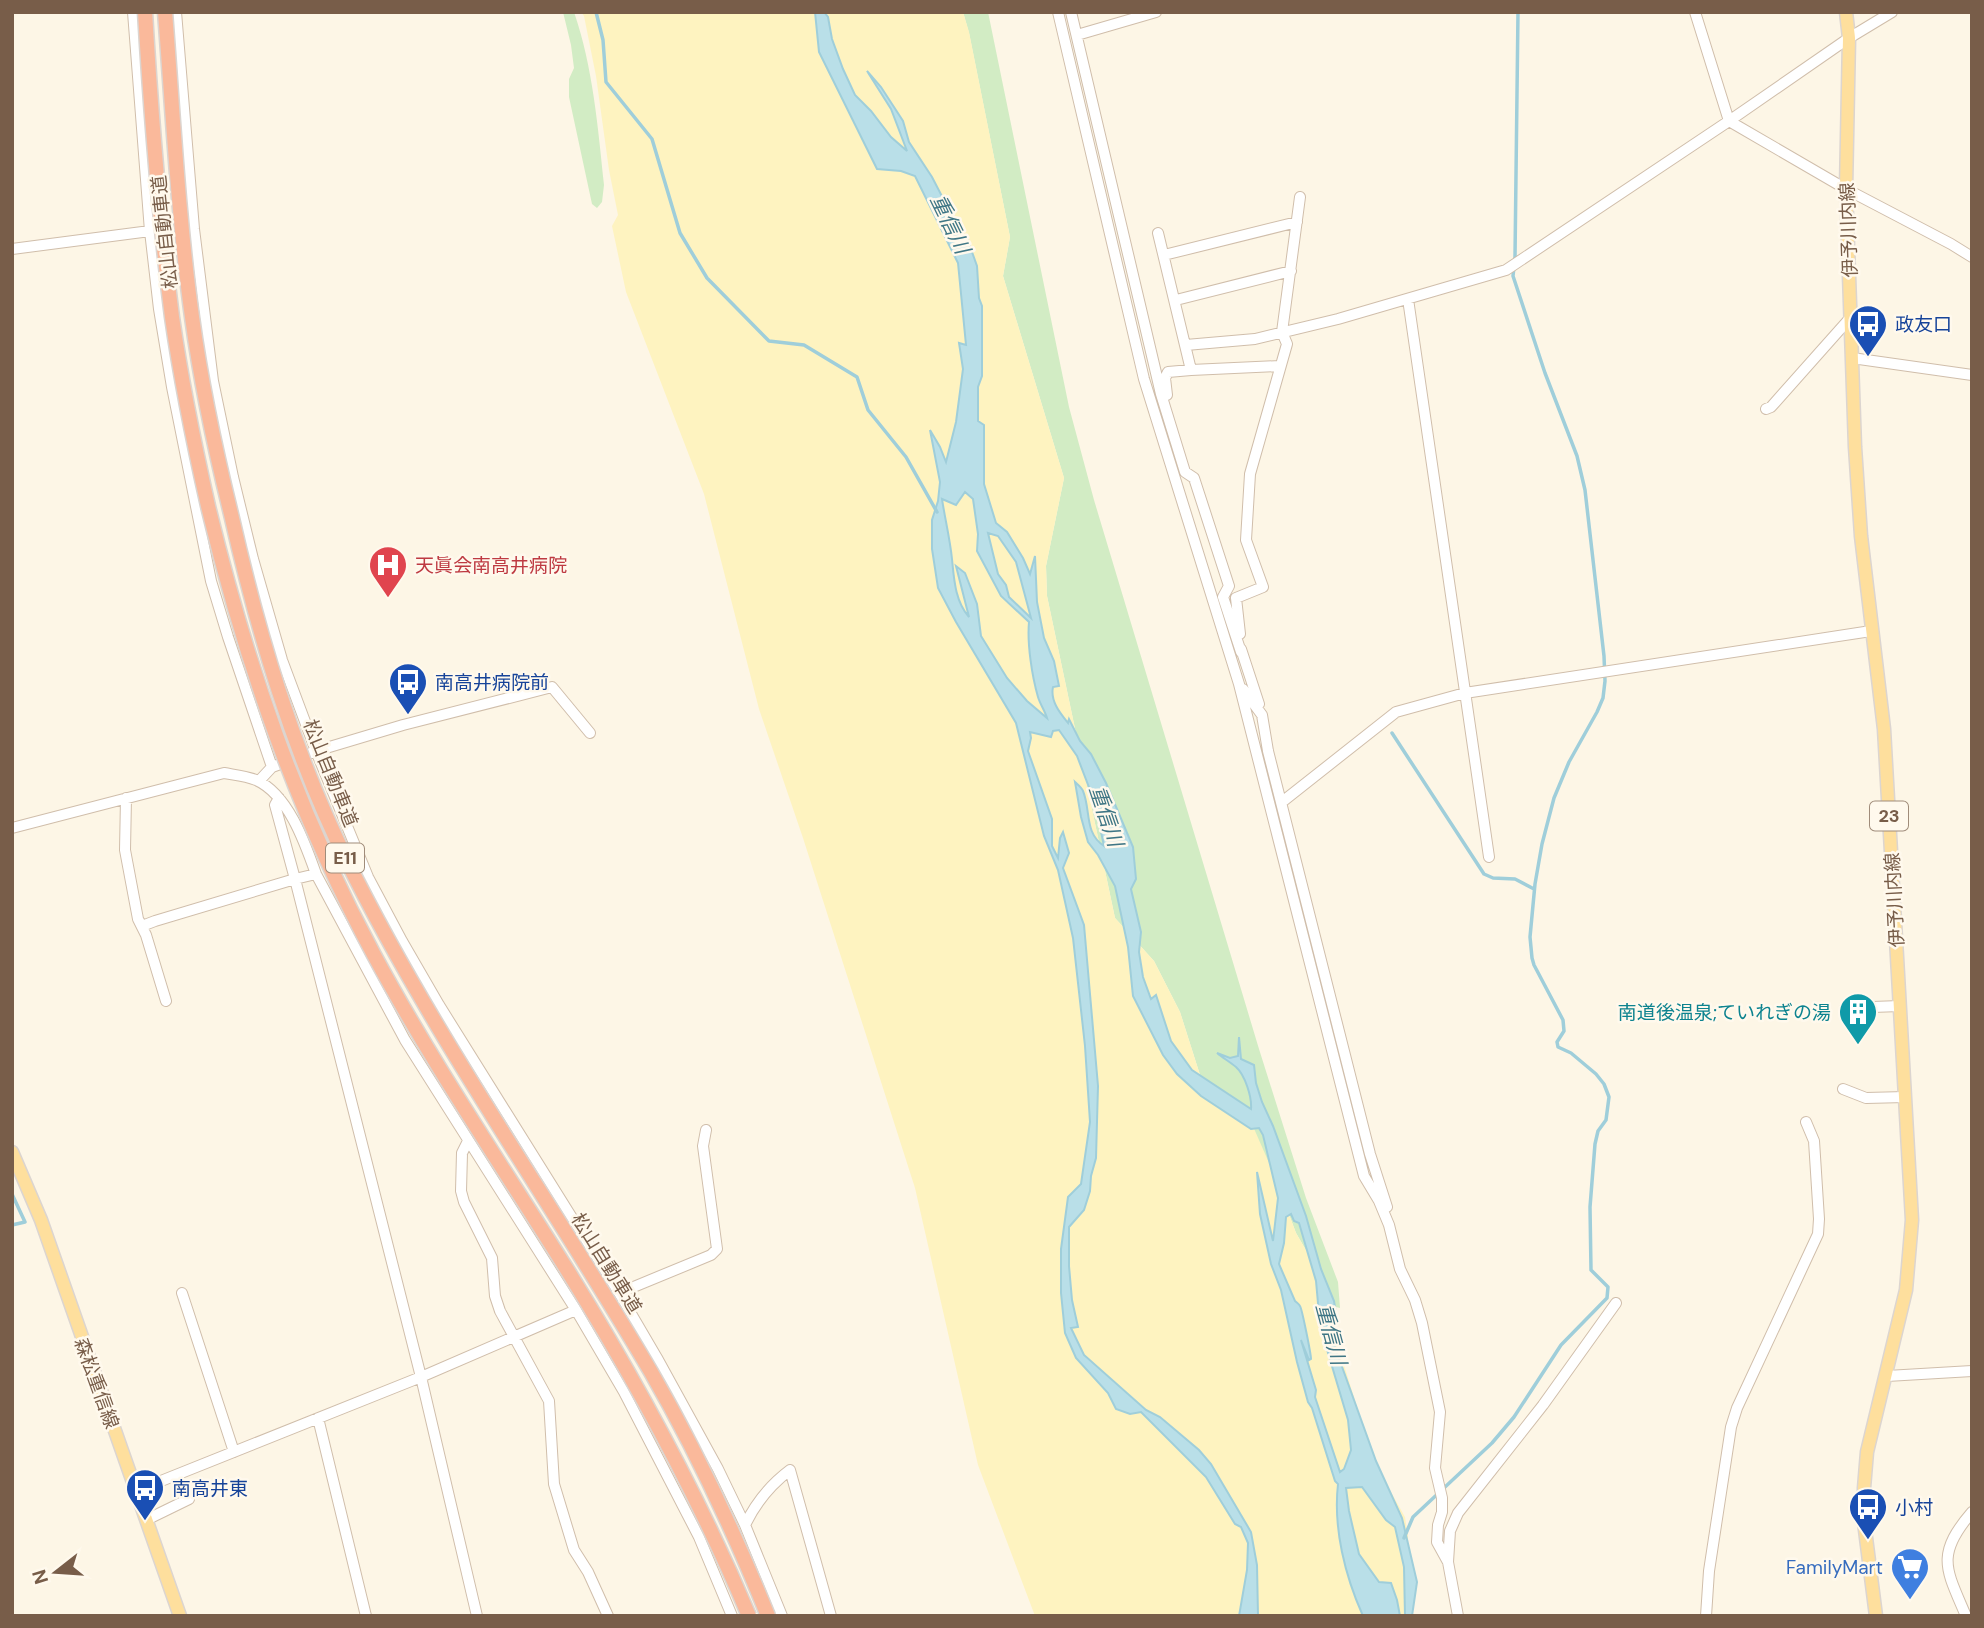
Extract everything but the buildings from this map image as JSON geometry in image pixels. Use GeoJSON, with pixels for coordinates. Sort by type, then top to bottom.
{"type":"FeatureCollection","features":[{"type":"Feature","properties":{"kind":"highway","name":"松山自動車道"},"geometry":{"type":"LineString","coordinates":[[145,12],[159,192],[173,320],[195,448],[225,575],[259,691],[291,780],[328,864],[374,955],[430,1052],[634,1383],[721,1548],[749,1616]]}},
{"type":"Feature","properties":{"kind":"highway","name":"松山自動車道"},"geometry":{"type":"LineString","coordinates":[[165,12],[178,190],[192,318],[214,444],[243,568],[276,685],[308,773],[344,856],[390,946],[446,1042],[584,1262],[670,1408],[737,1539],[768,1616]]}},
{"type":"Feature","properties":{"kind":"main road","name":"伊予川内線"},"geometry":{"type":"LineString","coordinates":[[1846,12],[1849,38],[1846,189],[1855,447],[1861,536],[1884,729],[1912,1220],[1906,1290],[1867,1452],[1864,1522],[1876,1616]]}},
{"type":"Feature","properties":{"kind":"main road","name":"森松重信線"},"geometry":{"type":"LineString","coordinates":[[12,1152],[41,1220],[180,1616]]}},
{"type":"Feature","properties":{"kind":"street"},"geometry":{"type":"LineString","coordinates":[[133,12],[150,231],[172,387],[211,581],[272,766]]}},
{"type":"Feature","properties":{"kind":"street"},"geometry":{"type":"LineString","coordinates":[[176,12],[194,229],[216,393],[256,572],[282,660],[316,751],[368,877],[439,1005],[619,1293],[692,1422],[745,1525],[782,1616]]}},
{"type":"Feature","properties":{"kind":"street"},"geometry":{"type":"LineString","coordinates":[[1058,12],[1144,379],[1239,684],[1364,1177],[1379,1201],[1389,1225]]}},
{"type":"Feature","properties":{"kind":"street"},"geometry":{"type":"LineString","coordinates":[[1071,12],[1161,394],[1185,472],[1194,478],[1229,586],[1223,597],[1262,715],[1268,751],[1370,1154],[1387,1207],[1400,1269],[1415,1300],[1422,1323],[1440,1412],[1435,1468],[1443,1505],[1437,1542],[1448,1562]]}},
{"type":"Feature","properties":{"kind":"street"},"geometry":{"type":"LineString","coordinates":[[1077,35],[1156,12]]}},
{"type":"Feature","properties":{"kind":"street"},"geometry":{"type":"LineString","coordinates":[[1695,12],[1729,121],[1846,189],[1972,257]]}},
{"type":"Feature","properties":{"kind":"street"},"geometry":{"type":"LineString","coordinates":[[1186,345],[1255,339],[1506,270],[1849,38],[1892,12]]}},
{"type":"Feature","properties":{"kind":"street"},"geometry":{"type":"LineString","coordinates":[[1241,652],[1236,598],[1263,587],[1246,540],[1250,474],[1287,344],[1282,332],[1300,197]]}},
{"type":"Feature","properties":{"kind":"street"},"geometry":{"type":"LineString","coordinates":[[1164,255],[1297,222]]}},
{"type":"Feature","properties":{"kind":"street"},"geometry":{"type":"LineString","coordinates":[[12,249],[150,231]]}},
{"type":"Feature","properties":{"kind":"street"},"geometry":{"type":"LineString","coordinates":[[1158,233],[1191,370]]}},
{"type":"Feature","properties":{"kind":"street"},"geometry":{"type":"LineString","coordinates":[[1176,300],[1291,271]]}},
{"type":"Feature","properties":{"kind":"street"},"geometry":{"type":"LineString","coordinates":[[1408,299],[1489,857]]}},
{"type":"Feature","properties":{"kind":"street"},"geometry":{"type":"LineString","coordinates":[[1766,409],[1771,407],[1850,317]]}},
{"type":"Feature","properties":{"kind":"street"},"geometry":{"type":"LineString","coordinates":[[1852,358],[1972,375]]}},
{"type":"Feature","properties":{"kind":"street"},"geometry":{"type":"LineString","coordinates":[[1173,476],[1176,461],[1165,377],[1168,372],[1280,366]]}},
{"type":"Feature","properties":{"kind":"street"},"geometry":{"type":"LineString","coordinates":[[1282,802],[1396,712],[1465,692],[1871,631]]}},
{"type":"Feature","properties":{"kind":"street"},"geometry":{"type":"LineString","coordinates":[[1239,684],[1262,715]]}},
{"type":"Feature","properties":{"kind":"street"},"geometry":{"type":"LineString","coordinates":[[259,781],[272,766],[316,751],[403,725],[552,687],[590,733]]}},
{"type":"Feature","properties":{"kind":"street"},"geometry":{"type":"LineString","coordinates":[[12,828],[224,773],[259,781],[279,798],[287,808],[316,874],[405,1040],[625,1392],[699,1537],[729,1614]]}},
{"type":"Feature","properties":{"kind":"street"},"geometry":{"type":"LineString","coordinates":[[126,798],[125,850],[138,919],[166,1001]]}},
{"type":"Feature","properties":{"kind":"street"},"geometry":{"type":"LineString","coordinates":[[279,798],[275,805],[421,1377],[477,1616]]}},
{"type":"Feature","properties":{"kind":"street"},"geometry":{"type":"LineString","coordinates":[[142,926],[316,874]]}},
{"type":"Feature","properties":{"kind":"street"},"geometry":{"type":"LineString","coordinates":[[1844,1008],[1900,1006]]}},
{"type":"Feature","properties":{"kind":"street"},"geometry":{"type":"LineString","coordinates":[[1843,1090],[1866,1098],[1905,1097]]}},
{"type":"Feature","properties":{"kind":"street"},"geometry":{"type":"LineString","coordinates":[[1706,1616],[1709,1571],[1731,1427],[1737,1408],[1818,1234],[1814,1142],[1806,1122]]}},
{"type":"Feature","properties":{"kind":"street"},"geometry":{"type":"LineString","coordinates":[[619,1293],[710,1255],[717,1249],[703,1146],[706,1130]]}},
{"type":"Feature","properties":{"kind":"street"},"geometry":{"type":"LineString","coordinates":[[468,1141],[462,1153],[461,1191],[464,1202],[492,1258],[495,1296],[500,1311],[550,1401],[554,1484],[574,1550],[588,1572],[608,1616]]}},
{"type":"Feature","properties":{"kind":"street"},"geometry":{"type":"LineString","coordinates":[[182,1293],[234,1452]]}},
{"type":"Feature","properties":{"kind":"street"},"geometry":{"type":"LineString","coordinates":[[1458,1616],[1448,1562],[1450,1531],[1458,1513],[1543,1405],[1616,1303]]}},
{"type":"Feature","properties":{"kind":"street"},"geometry":{"type":"LineString","coordinates":[[136,1491],[421,1377],[576,1310]]}},
{"type":"Feature","properties":{"kind":"street"},"geometry":{"type":"LineString","coordinates":[[1887,1376],[1972,1371]]}},
{"type":"Feature","properties":{"kind":"street"},"geometry":{"type":"LineString","coordinates":[[318,1418],[366,1616]]}},
{"type":"Feature","properties":{"kind":"street"},"geometry":{"type":"LineString","coordinates":[[745,1525],[762,1495],[790,1470],[831,1616]]}},
{"type":"Feature","properties":{"kind":"street"},"geometry":{"type":"LineString","coordinates":[[146,1520],[189,1499]]}},
{"type":"Feature","properties":{"kind":"street"},"geometry":{"type":"LineString","coordinates":[[1966,1616],[1949,1576],[1948,1564],[1951,1541],[1972,1512]]}},
{"type":"Feature","properties":{"kind":"green space"},"geometry":{"type":"Polygon","coordinates":[[[563,12],[574,12],[590,76],[604,185],[602,202],[597,208],[592,204],[569,97],[569,79],[574,68],[563,12]]]}},
{"type":"Feature","properties":{"kind":"green space"},"geometry":{"type":"Polygon","coordinates":[[[963,12],[988,12],[1069,407],[1094,500],[1259,1049],[1306,1198],[1338,1282],[1340,1308],[1332,1306],[1329,1290],[1296,1233],[1273,1172],[1225,1096],[1200,1075],[1180,1012],[1154,961],[1115,918],[1047,596],[1046,566],[1064,478],[1003,276],[1010,237],[963,12]]]}},
{"type":"Feature","properties":{"kind":"sand"},"geometry":{"type":"Polygon","coordinates":[[[581,12],[963,12],[1010,237],[1003,276],[1064,478],[1046,566],[1047,596],[1115,918],[1154,961],[1180,1012],[1200,1075],[1252,1124],[1296,1233],[1329,1290],[1336,1339],[1374,1462],[1405,1517],[1408,1536],[1404,1616],[1035,1616],[978,1465],[915,1188],[759,709],[704,494],[626,292],[612,226],[618,215],[596,76],[581,12]]]}},
{"type":"Feature","properties":{"kind":"water","name":"重信川"},"geometry":{"type":"Polygon","coordinates":[[[815,12],[824,12],[828,17],[832,39],[843,69],[855,95],[891,137],[907,151],[891,109],[867,71],[903,121],[909,142],[932,177],[963,237],[967,238],[977,266],[982,306],[982,376],[978,387],[978,421],[984,425],[984,484],[996,523],[1007,532],[1030,574],[1035,556],[1037,602],[1044,638],[1054,661],[1059,686],[1053,687],[1054,702],[1068,723],[1069,719],[1080,741],[1091,754],[1133,847],[1136,879],[1131,889],[1141,932],[1139,952],[1143,977],[1151,999],[1156,995],[1171,1041],[1192,1070],[1251,1109],[1249,1093],[1242,1075],[1217,1053],[1230,1058],[1238,1056],[1239,1037],[1241,1059],[1254,1065],[1262,1102],[1306,1216],[1321,1269],[1334,1301],[1337,1319],[1329,1317],[1336,1350],[1376,1461],[1402,1518],[1417,1582],[1412,1616],[1405,1616],[1404,1567],[1395,1527],[1386,1520],[1362,1487],[1346,1488],[1359,1554],[1379,1582],[1391,1583],[1400,1616],[1363,1616],[1357,1601],[1339,1535],[1338,1484],[1308,1402],[1260,1214],[1257,1172],[1273,1241],[1278,1198],[1263,1135],[1259,1128],[1251,1129],[1201,1096],[1177,1074],[1163,1055],[1133,996],[1128,947],[1115,886],[1088,842],[1075,782],[1083,791],[1093,835],[1104,846],[1095,803],[1077,756],[1059,730],[1053,731],[1051,737],[1030,732],[1028,751],[1052,819],[1052,846],[1058,858],[1063,832],[1069,853],[1063,868],[1084,925],[1098,1086],[1096,1158],[1090,1191],[1084,1210],[1069,1227],[1072,1300],[1078,1327],[1071,1328],[1084,1355],[1146,1410],[1160,1417],[1199,1450],[1211,1464],[1251,1532],[1257,1565],[1258,1616],[1239,1616],[1247,1570],[1248,1543],[1241,1527],[1235,1524],[1206,1477],[1141,1412],[1130,1414],[1116,1409],[1108,1393],[1076,1358],[1065,1333],[1061,1249],[1068,1197],[1081,1184],[1090,1122],[1073,938],[1058,870],[1044,836],[1016,723],[938,588],[932,549],[932,520],[940,482],[930,430],[946,462],[956,422],[963,369],[959,343],[966,345],[958,263],[915,176],[901,171],[877,169],[819,52],[815,12]],[[965,492],[956,505],[942,499],[958,597],[969,617],[956,566],[965,573],[977,604],[981,636],[1007,678],[1027,701],[1047,718],[1034,680],[1029,650],[1029,622],[1001,596],[977,551],[978,534],[973,499],[965,492]],[[988,533],[998,574],[1006,585],[1009,597],[1031,618],[1016,562],[998,536],[988,533]],[[1291,1214],[1286,1217],[1279,1264],[1295,1301],[1300,1305],[1311,1355],[1309,1360],[1301,1340],[1316,1390],[1315,1397],[1340,1472],[1344,1469],[1351,1450],[1348,1420],[1323,1336],[1316,1281],[1299,1223],[1294,1221],[1291,1214]]]}},
{"type":"Feature","properties":{"kind":"waterway"},"geometry":{"type":"LineString","coordinates":[[596,12],[603,40],[606,82],[652,139],[680,233],[707,278],[769,341],[804,345],[857,377],[868,410],[906,457],[937,512]]}},
{"type":"Feature","properties":{"kind":"waterway"},"geometry":{"type":"LineString","coordinates":[[1404,1538],[1413,1517],[1492,1443],[1514,1417],[1561,1345],[1607,1298],[1608,1287],[1591,1270],[1590,1207],[1595,1144],[1598,1131],[1606,1120],[1609,1097],[1596,1074],[1571,1053],[1558,1047],[1557,1042],[1564,1031],[1563,1020],[1534,965],[1530,937],[1535,884],[1554,798],[1569,762],[1597,712],[1603,698],[1605,681],[1585,490],[1577,456],[1545,373],[1513,276],[1518,12]]}},
{"type":"Feature","properties":{"kind":"waterway"},"geometry":{"type":"LineString","coordinates":[[1392,733],[1484,874],[1493,878],[1515,879],[1534,889]]}},
{"type":"Feature","properties":{"kind":"waterway"},"geometry":{"type":"LineString","coordinates":[[12,1194],[25,1222],[12,1225]]}},
{"type":"Feature","properties":{"kind":"place","name":"政友口"},"geometry":{"type":"Point","coordinates":[1868,358]}},
{"type":"Feature","properties":{"kind":"place","name":"天眞会南高井病院"},"geometry":{"type":"Point","coordinates":[388,599]}},
{"type":"Feature","properties":{"kind":"place","name":"南高井病院前"},"geometry":{"type":"Point","coordinates":[408,716]}},
{"type":"Feature","properties":{"kind":"place","name":"南道後温泉;ていれぎの湯"},"geometry":{"type":"Point","coordinates":[1858,1046]}},
{"type":"Feature","properties":{"kind":"place","name":"南高井東"},"geometry":{"type":"Point","coordinates":[145,1522]}},
{"type":"Feature","properties":{"kind":"place","name":"小村"},"geometry":{"type":"Point","coordinates":[1868,1541]}},
{"type":"Feature","properties":{"kind":"place","name":"FamilyMart"},"geometry":{"type":"Point","coordinates":[1910,1601]}}]}
